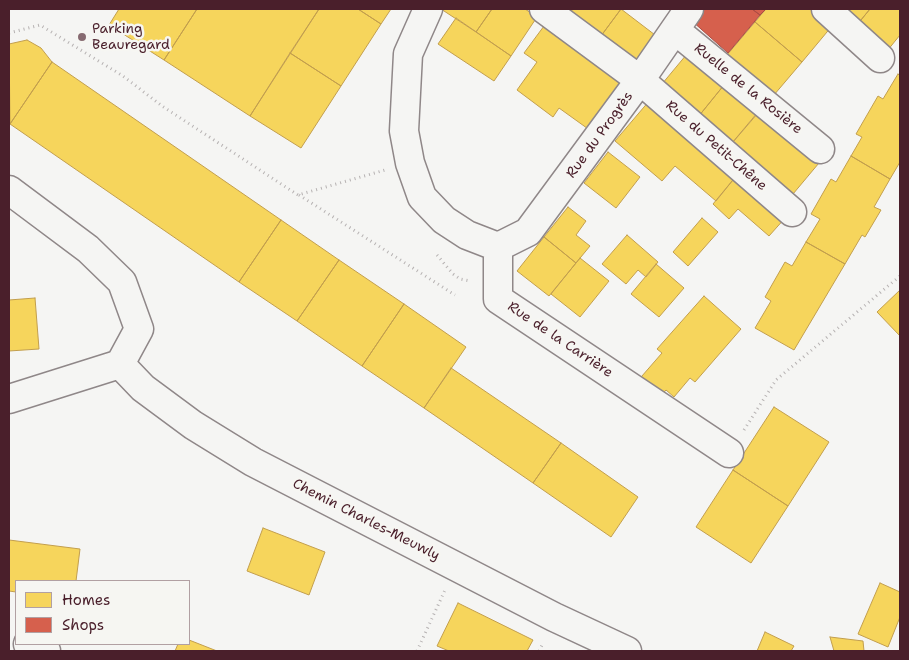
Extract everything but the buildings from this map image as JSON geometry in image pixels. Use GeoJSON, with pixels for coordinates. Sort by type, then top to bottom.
{"type":"FeatureCollection","features":[{"type":"Feature","properties":{"kind":"street"},"geometry":{"type":"LineString","coordinates":[[428,9],[408,54],[404,131],[410,163],[422,197],[444,220],[467,235],[498,247]]}},
{"type":"Feature","properties":{"kind":"street","name":"Rue du Petit-Chêne"},"geometry":{"type":"LineString","coordinates":[[544,9],[640,80],[792,212]]}},
{"type":"Feature","properties":{"kind":"street"},"geometry":{"type":"LineString","coordinates":[[826,9],[880,58]]}},
{"type":"Feature","properties":{"kind":"street","name":"Rue du Progrès"},"geometry":{"type":"LineString","coordinates":[[498,247],[528,232],[640,80],[682,19]]}},
{"type":"Feature","properties":{"kind":"street","name":"Ruelle de la Rosière"},"geometry":{"type":"LineString","coordinates":[[682,19],[820,148]]}},
{"type":"Feature","properties":{"kind":"street"},"geometry":{"type":"LineString","coordinates":[[9,190],[88,249],[122,282],[139,329],[120,364],[9,399]]}},
{"type":"Feature","properties":{"kind":"street","name":"Rue de la Carrière"},"geometry":{"type":"LineString","coordinates":[[498,247],[498,299],[729,453]]}},
{"type":"Feature","properties":{"kind":"street","name":"Chemin Charles-Meuwly"},"geometry":{"type":"LineString","coordinates":[[120,364],[144,388],[193,425],[253,462],[554,617],[627,651]]}},
{"type":"Feature","properties":{"kind":"street"},"geometry":{"type":"LineString","coordinates":[[31,645],[46,651]]}},
{"type":"Feature","properties":{"kind":"path"},"geometry":{"type":"LineString","coordinates":[[9,34],[40,25],[123,76],[162,106],[455,295]]}},
{"type":"Feature","properties":{"kind":"path"},"geometry":{"type":"LineString","coordinates":[[298,195],[410,163]]}},
{"type":"Feature","properties":{"kind":"path"},"geometry":{"type":"LineString","coordinates":[[437,255],[453,274],[460,279]]}},
{"type":"Feature","properties":{"kind":"path"},"geometry":{"type":"LineString","coordinates":[[729,453],[776,380],[900,276]]}},
{"type":"Feature","properties":{"kind":"path"},"geometry":{"type":"LineString","coordinates":[[417,651],[456,566]]}},
{"type":"Feature","properties":{"kind":"place","name":"Parking Beauregard"},"geometry":{"type":"Point","coordinates":[82,37]}}]}
